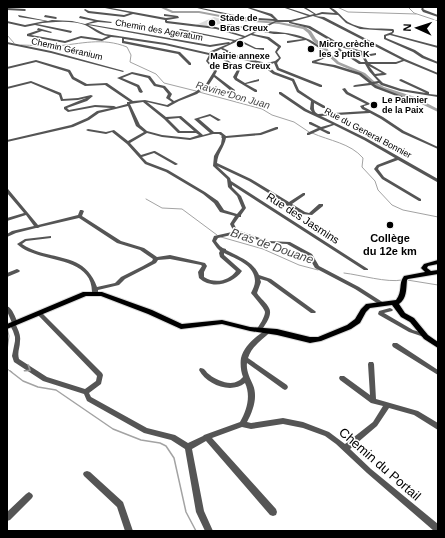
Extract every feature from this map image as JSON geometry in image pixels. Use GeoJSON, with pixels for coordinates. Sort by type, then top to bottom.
{"type":"FeatureCollection","features":[{"type":"Feature","properties":{"kind":"main road"},"geometry":{"type":"LineString","coordinates":[[426,271],[425,265],[438,262]]}},
{"type":"Feature","properties":{"kind":"main road"},"geometry":{"type":"LineString","coordinates":[[430,264],[438,268]]}},
{"type":"Feature","properties":{"kind":"main road"},"geometry":{"type":"LineString","coordinates":[[392,306],[402,298],[405,280],[426,271],[438,272]]}},
{"type":"Feature","properties":{"kind":"main road"},"geometry":{"type":"LineString","coordinates":[[12,325],[95,291],[150,312],[181,327],[193,327],[215,322],[268,331],[305,340],[319,339],[350,327],[358,321],[366,308],[382,304],[392,306],[415,323],[426,337],[438,345]]}},
{"type":"Feature","properties":{"kind":"street"},"geometry":{"type":"LineString","coordinates":[[194,7],[244,18],[289,22],[309,27],[328,37],[340,46],[356,50],[363,56],[366,63],[380,82],[400,90],[436,96]]}},
{"type":"Feature","properties":{"kind":"street"},"geometry":{"type":"LineString","coordinates":[[246,7],[273,15],[278,13]]}},
{"type":"Feature","properties":{"kind":"street"},"geometry":{"type":"LineString","coordinates":[[283,7],[310,16],[323,18],[404,60],[438,74]]}},
{"type":"Feature","properties":{"kind":"street"},"geometry":{"type":"LineString","coordinates":[[303,7],[315,14]]}},
{"type":"Feature","properties":{"kind":"street"},"geometry":{"type":"LineString","coordinates":[[329,7],[347,22],[361,28],[393,30],[390,34],[385,36],[385,38],[438,63]]}},
{"type":"Feature","properties":{"kind":"street"},"geometry":{"type":"LineString","coordinates":[[424,7],[422,8],[424,11],[438,16]]}},
{"type":"Feature","properties":{"kind":"street"},"geometry":{"type":"LineString","coordinates":[[106,8],[167,19],[178,17],[165,15]]}},
{"type":"Feature","properties":{"kind":"street"},"geometry":{"type":"LineString","coordinates":[[7,9],[25,10]]}},
{"type":"Feature","properties":{"kind":"street"},"geometry":{"type":"LineString","coordinates":[[85,10],[88,12],[124,16],[136,14]]}},
{"type":"Feature","properties":{"kind":"street"},"geometry":{"type":"LineString","coordinates":[[145,16],[151,13]]}},
{"type":"Feature","properties":{"kind":"street"},"geometry":{"type":"LineString","coordinates":[[289,22],[315,14],[338,14]]}},
{"type":"Feature","properties":{"kind":"street"},"geometry":{"type":"LineString","coordinates":[[273,15],[276,21]]}},
{"type":"Feature","properties":{"kind":"street"},"geometry":{"type":"LineString","coordinates":[[19,16],[48,22]]}},
{"type":"Feature","properties":{"kind":"street"},"geometry":{"type":"LineString","coordinates":[[45,16],[85,24],[98,21]]}},
{"type":"Feature","properties":{"kind":"street"},"geometry":{"type":"LineString","coordinates":[[80,16],[98,21],[111,22]]}},
{"type":"Feature","properties":{"kind":"street"},"geometry":{"type":"LineString","coordinates":[[167,19],[166,22],[216,28],[246,37]]}},
{"type":"Feature","properties":{"kind":"street"},"geometry":{"type":"LineString","coordinates":[[85,24],[101,34],[165,44],[209,54],[276,21]]}},
{"type":"Feature","properties":{"kind":"street"},"geometry":{"type":"LineString","coordinates":[[7,22],[51,32]]}},
{"type":"Feature","properties":{"kind":"street"},"geometry":{"type":"LineString","coordinates":[[25,26],[48,22],[72,22]]}},
{"type":"Feature","properties":{"kind":"street"},"geometry":{"type":"LineString","coordinates":[[63,22],[63,24],[71,26]]}},
{"type":"Feature","properties":{"kind":"street"},"geometry":{"type":"LineString","coordinates":[[36,24],[71,32]]}},
{"type":"Feature","properties":{"kind":"street","name":"Chemin des Ageratum"},"geometry":{"type":"LineString","coordinates":[[85,24],[211,46],[222,43],[230,44]]}},
{"type":"Feature","properties":{"kind":"street"},"geometry":{"type":"LineString","coordinates":[[228,25],[275,34],[287,41],[307,38]]}},
{"type":"Feature","properties":{"kind":"street"},"geometry":{"type":"LineString","coordinates":[[42,30],[28,35],[65,42],[81,37],[102,40],[111,36]]}},
{"type":"Feature","properties":{"kind":"street"},"geometry":{"type":"LineString","coordinates":[[180,30],[236,41],[248,44],[256,49],[263,49]]}},
{"type":"Feature","properties":{"kind":"street"},"geometry":{"type":"LineString","coordinates":[[275,34],[285,33],[307,38],[320,48],[324,58],[313,62],[334,66],[360,74],[371,84],[405,98],[397,101]]}},
{"type":"Feature","properties":{"kind":"street"},"geometry":{"type":"LineString","coordinates":[[251,34],[268,38],[280,47],[276,52],[280,58],[276,62],[268,64],[267,68]]}},
{"type":"Feature","properties":{"kind":"street"},"geometry":{"type":"LineString","coordinates":[[390,34],[438,47]]}},
{"type":"Feature","properties":{"kind":"street"},"geometry":{"type":"LineString","coordinates":[[123,38],[123,42],[180,54],[190,64]]}},
{"type":"Feature","properties":{"kind":"street","name":"Chemin Géranium"},"geometry":{"type":"LineString","coordinates":[[7,43],[51,52],[123,71]]}},
{"type":"Feature","properties":{"kind":"street"},"geometry":{"type":"LineString","coordinates":[[340,46],[339,49],[358,63],[381,61],[398,63],[404,60]]}},
{"type":"Feature","properties":{"kind":"street","name":"Rue du General Bonnier"},"geometry":{"type":"LineString","coordinates":[[220,48],[240,58],[261,63],[277,74],[293,80],[298,91],[313,101],[312,109],[316,115],[365,138],[438,181]]}},
{"type":"Feature","properties":{"kind":"street"},"geometry":{"type":"LineString","coordinates":[[212,52],[238,69],[239,71],[235,77],[256,91]]}},
{"type":"Feature","properties":{"kind":"street"},"geometry":{"type":"LineString","coordinates":[[7,141],[72,126],[98,112],[114,107],[128,105],[132,102],[143,101],[164,106],[199,91],[207,85],[216,70],[208,63],[209,54]]}},
{"type":"Feature","properties":{"kind":"street"},"geometry":{"type":"LineString","coordinates":[[363,56],[375,54]]}},
{"type":"Feature","properties":{"kind":"street"},"geometry":{"type":"LineString","coordinates":[[433,61],[438,59]]}},
{"type":"Feature","properties":{"kind":"street"},"geometry":{"type":"LineString","coordinates":[[7,68],[37,61],[70,71],[73,78],[86,85],[106,84],[132,102]]}},
{"type":"Feature","properties":{"kind":"street"},"geometry":{"type":"LineString","coordinates":[[276,62],[275,66],[278,69],[321,86]]}},
{"type":"Feature","properties":{"kind":"street"},"geometry":{"type":"LineString","coordinates":[[366,63],[385,74],[374,75]]}},
{"type":"Feature","properties":{"kind":"street"},"geometry":{"type":"LineString","coordinates":[[141,92],[138,86],[119,79],[134,73],[149,77],[155,85],[166,88],[170,94],[168,98],[173,102]]}},
{"type":"Feature","properties":{"kind":"street"},"geometry":{"type":"LineString","coordinates":[[199,91],[224,93],[234,91],[213,75]]}},
{"type":"Feature","properties":{"kind":"street"},"geometry":{"type":"LineString","coordinates":[[246,83],[258,80]]}},
{"type":"Feature","properties":{"kind":"street"},"geometry":{"type":"LineString","coordinates":[[401,80],[436,96]]}},
{"type":"Feature","properties":{"kind":"street"},"geometry":{"type":"LineString","coordinates":[[7,88],[31,82],[60,94],[62,100],[78,99],[90,96],[86,100],[66,108],[68,111],[95,106],[114,107]]}},
{"type":"Feature","properties":{"kind":"street"},"geometry":{"type":"LineString","coordinates":[[355,86],[380,82]]}},
{"type":"Feature","properties":{"kind":"street"},"geometry":{"type":"LineString","coordinates":[[344,89],[347,93],[369,104],[362,107],[403,132],[438,148]]}},
{"type":"Feature","properties":{"kind":"street"},"geometry":{"type":"LineString","coordinates":[[280,93],[305,110],[316,115],[370,112]]}},
{"type":"Feature","properties":{"kind":"street"},"geometry":{"type":"LineString","coordinates":[[143,101],[165,118],[179,132],[198,132]]}},
{"type":"Feature","properties":{"kind":"street"},"geometry":{"type":"LineString","coordinates":[[313,101],[324,107]]}},
{"type":"Feature","properties":{"kind":"street"},"geometry":{"type":"LineString","coordinates":[[128,105],[132,110],[138,126],[146,132],[187,139],[213,133],[220,133],[223,137],[223,144],[216,156],[216,168],[226,175],[230,182],[230,187],[239,196],[244,207],[232,224],[235,231],[268,242],[288,243],[310,255],[316,267],[356,288],[382,304]]}},
{"type":"Feature","properties":{"kind":"street"},"geometry":{"type":"LineString","coordinates":[[213,133],[196,119],[210,115],[219,120]]}},
{"type":"Feature","properties":{"kind":"street"},"geometry":{"type":"LineString","coordinates":[[165,118],[180,117],[202,136]]}},
{"type":"Feature","properties":{"kind":"street"},"geometry":{"type":"LineString","coordinates":[[310,123],[329,133]]}},
{"type":"Feature","properties":{"kind":"street"},"geometry":{"type":"LineString","coordinates":[[310,134],[334,124]]}},
{"type":"Feature","properties":{"kind":"street"},"geometry":{"type":"LineString","coordinates":[[223,137],[261,134],[277,128]]}},
{"type":"Feature","properties":{"kind":"street"},"geometry":{"type":"LineString","coordinates":[[88,130],[106,133],[112,131],[128,143],[146,163],[167,172],[204,193],[216,202],[222,211],[239,216]]}},
{"type":"Feature","properties":{"kind":"street"},"geometry":{"type":"LineString","coordinates":[[128,143],[146,132]]}},
{"type":"Feature","properties":{"kind":"street"},"geometry":{"type":"LineString","coordinates":[[140,156],[151,152],[156,152],[176,164]]}},
{"type":"Feature","properties":{"kind":"street"},"geometry":{"type":"LineString","coordinates":[[399,158],[378,166],[376,169],[383,178],[419,200]]}},
{"type":"Feature","properties":{"kind":"street"},"geometry":{"type":"LineString","coordinates":[[215,163],[250,180],[306,214],[310,214],[321,205]]}},
{"type":"Feature","properties":{"kind":"street","name":"Rue des Jasmins"},"geometry":{"type":"LineString","coordinates":[[230,182],[366,269]]}},
{"type":"Feature","properties":{"kind":"street"},"geometry":{"type":"LineString","coordinates":[[7,190],[38,227]]}},
{"type":"Feature","properties":{"kind":"street"},"geometry":{"type":"LineString","coordinates":[[288,204],[304,194]]}},
{"type":"Feature","properties":{"kind":"street"},"geometry":{"type":"LineString","coordinates":[[7,220],[27,213]]}},
{"type":"Feature","properties":{"kind":"street"},"geometry":{"type":"LineString","coordinates":[[7,236],[14,232],[38,227],[81,214],[119,242],[142,249],[156,258],[170,257],[203,264],[205,266],[201,272],[202,278],[210,283],[219,283],[236,276],[239,271],[222,256],[221,253],[224,250]]}},
{"type":"Feature","properties":{"kind":"street"},"geometry":{"type":"LineString","coordinates":[[235,231],[232,235],[220,235],[214,239],[215,244],[253,268],[257,276],[258,284],[254,294],[267,307],[268,312],[259,330]]}},
{"type":"Feature","properties":{"kind":"street"},"geometry":{"type":"LineString","coordinates":[[49,237],[25,240],[19,244],[28,251],[70,262],[82,268],[89,275],[95,291],[118,284],[123,278],[150,265],[156,258]]}},
{"type":"Feature","properties":{"kind":"street"},"geometry":{"type":"LineString","coordinates":[[7,275],[17,271]]}},
{"type":"Feature","properties":{"kind":"street"},"geometry":{"type":"LineString","coordinates":[[257,276],[269,280],[313,312]]}},
{"type":"Feature","properties":{"kind":"street"},"geometry":{"type":"LineString","coordinates":[[392,306],[381,312],[381,314],[411,331],[426,337]]}},
{"type":"Feature","properties":{"kind":"street"},"geometry":{"type":"LineString","coordinates":[[7,308],[10,312],[12,325],[18,339],[14,356],[16,360],[45,379],[86,392],[89,399],[113,414],[146,431],[173,437],[188,447],[200,512],[209,531]]}},
{"type":"Feature","properties":{"kind":"street"},"geometry":{"type":"LineString","coordinates":[[39,313],[100,374],[99,382],[86,392]]}},
{"type":"Feature","properties":{"kind":"street"},"geometry":{"type":"LineString","coordinates":[[242,424],[249,409],[251,399],[251,391],[244,372],[244,358],[257,337],[268,331]]}},
{"type":"Feature","properties":{"kind":"street"},"geometry":{"type":"LineString","coordinates":[[395,346],[438,373]]}},
{"type":"Feature","properties":{"kind":"street"},"geometry":{"type":"LineString","coordinates":[[244,358],[285,388]]}},
{"type":"Feature","properties":{"kind":"street"},"geometry":{"type":"LineString","coordinates":[[371,364],[373,401]]}},
{"type":"Feature","properties":{"kind":"street"},"geometry":{"type":"LineString","coordinates":[[202,370],[205,376],[209,378],[233,385],[242,382],[246,378]]}},
{"type":"Feature","properties":{"kind":"street"},"geometry":{"type":"LineString","coordinates":[[342,378],[373,401],[416,413],[438,427]]}},
{"type":"Feature","properties":{"kind":"street"},"geometry":{"type":"LineString","coordinates":[[346,448],[375,424],[387,405]]}},
{"type":"Feature","properties":{"kind":"street","name":"Chemin du Portail"},"geometry":{"type":"LineString","coordinates":[[188,447],[206,437],[242,424],[251,426],[283,421],[303,425],[327,434],[346,448],[369,471],[438,529]]}},
{"type":"Feature","properties":{"kind":"street"},"geometry":{"type":"LineString","coordinates":[[206,437],[273,512]]}},
{"type":"Feature","properties":{"kind":"street"},"geometry":{"type":"LineString","coordinates":[[87,474],[120,505],[128,531]]}},
{"type":"Feature","properties":{"kind":"street"},"geometry":{"type":"LineString","coordinates":[[7,516],[29,496]]}},
{"type":"Feature","properties":{"kind":"shaded area","name":"Stade de Bras Creux"},"geometry":{"type":"Polygon","coordinates":[[[214,17],[227,21],[209,28],[196,25],[214,17]]]}},
{"type":"Feature","properties":{"kind":"waterway"},"geometry":{"type":"LineString","coordinates":[[161,7],[172,12],[199,12],[241,20],[279,23],[304,28],[310,32],[314,40],[326,49],[328,54],[338,63],[364,74],[373,82]]}},
{"type":"Feature","properties":{"kind":"waterway"},"geometry":{"type":"LineString","coordinates":[[337,7],[348,12],[416,14]]}},
{"type":"Feature","properties":{"kind":"waterway"},"geometry":{"type":"LineString","coordinates":[[408,7],[414,13],[438,21]]}},
{"type":"Feature","properties":{"kind":"waterway","name":"Ravine Don Juan"},"geometry":{"type":"LineString","coordinates":[[7,35],[14,43]]}},
{"type":"Feature","properties":{"kind":"waterway","name":"Ravine Don Juan"},"geometry":{"type":"LineString","coordinates":[[21,45],[52,46],[92,42],[109,42],[118,44],[127,47],[131,55],[130,62],[156,74],[164,83],[196,91]]}},
{"type":"Feature","properties":{"kind":"waterway"},"geometry":{"type":"LineString","coordinates":[[374,83],[382,88],[413,98],[438,111]]}},
{"type":"Feature","properties":{"kind":"waterway","name":"Ravine Don Juan"},"geometry":{"type":"LineString","coordinates":[[199,92],[262,109],[272,115],[294,122],[309,132]]}},
{"type":"Feature","properties":{"kind":"waterway","name":"Ravine Don Juan"},"geometry":{"type":"LineString","coordinates":[[312,133],[346,146],[358,153],[363,158],[362,167],[375,181],[378,190],[392,205],[403,210],[438,217]]}},
{"type":"Feature","properties":{"kind":"waterway","name":"Bras de Douane"},"geometry":{"type":"LineString","coordinates":[[146,199],[162,208],[182,209],[217,235]]}},
{"type":"Feature","properties":{"kind":"waterway","name":"Bras de Douane"},"geometry":{"type":"LineString","coordinates":[[221,237],[263,249],[299,265],[318,270]]}},
{"type":"Feature","properties":{"kind":"waterway","name":"Bras de Douane"},"geometry":{"type":"LineString","coordinates":[[344,273],[382,280],[402,280]]}},
{"type":"Feature","properties":{"kind":"waterway","name":"Bras de Douane"},"geometry":{"type":"LineString","coordinates":[[407,280],[438,285]]}},
{"type":"Feature","properties":{"kind":"waterway"},"geometry":{"type":"LineString","coordinates":[[7,327],[9,336],[7,351]]}},
{"type":"Feature","properties":{"kind":"waterway"},"geometry":{"type":"LineString","coordinates":[[7,369],[12,372]]}},
{"type":"Feature","properties":{"kind":"waterway"},"geometry":{"type":"LineString","coordinates":[[10,371],[23,381],[38,387],[56,390],[113,429],[141,440],[160,443],[166,446],[174,458],[186,512],[196,531]]}},
{"type":"Feature","properties":{"kind":"place","name":"Stade de Bras Creux"},"geometry":{"type":"Point","coordinates":[212,23]}},
{"type":"Feature","properties":{"kind":"place","name":"Mairie annexe de Bras Creux"},"geometry":{"type":"Point","coordinates":[240,44]}},
{"type":"Feature","properties":{"kind":"place","name":"Micro crèche les 3 ptits K"},"geometry":{"type":"Point","coordinates":[311,49]}},
{"type":"Feature","properties":{"kind":"place","name":"Le Palmier de la Paix"},"geometry":{"type":"Point","coordinates":[374,105]}},
{"type":"Feature","properties":{"kind":"place","name":"Collège du 12e km"},"geometry":{"type":"Point","coordinates":[390,225]}}]}
